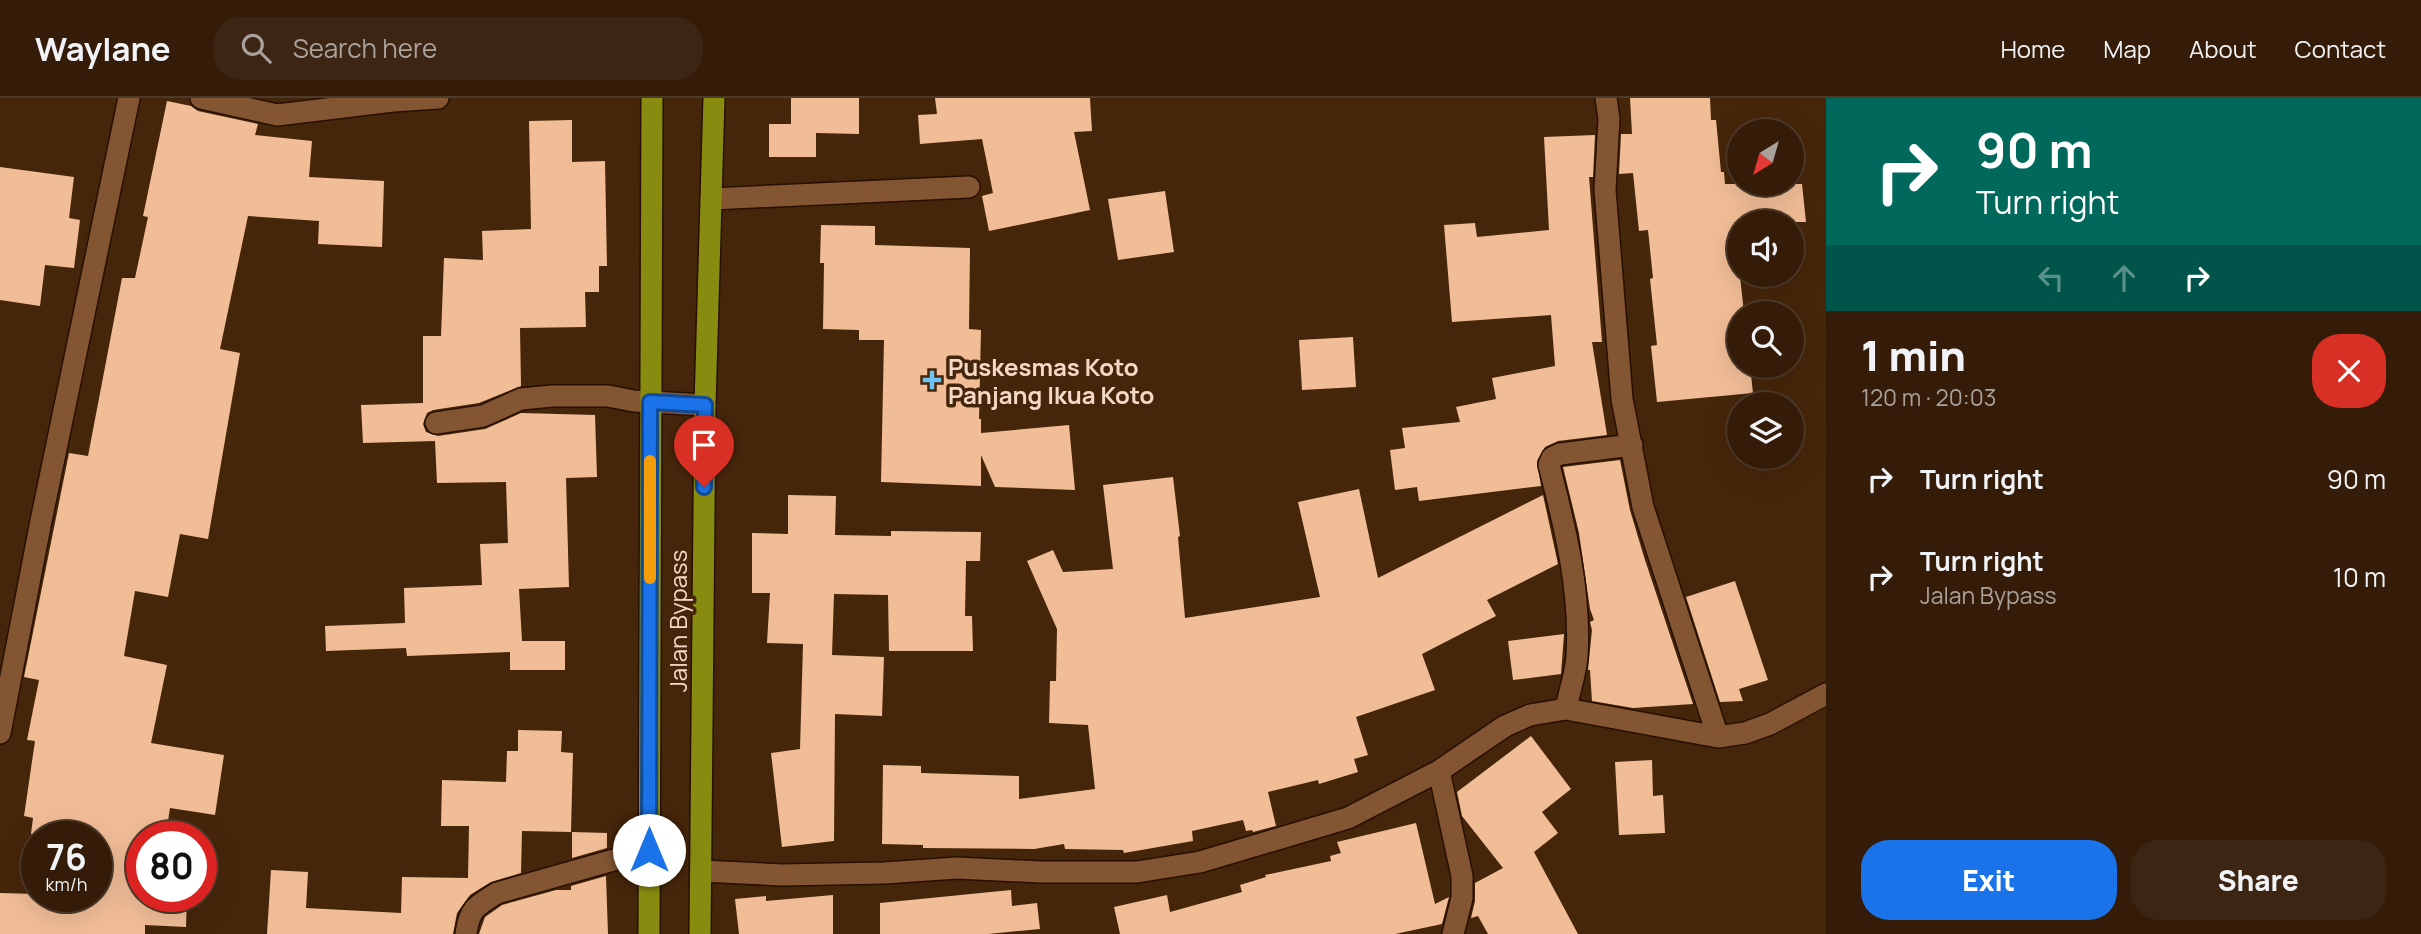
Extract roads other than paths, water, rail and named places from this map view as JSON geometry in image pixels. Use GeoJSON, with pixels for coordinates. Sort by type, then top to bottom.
{"type":"FeatureCollection","features":[{"type":"Feature","properties":{"kind":"highway","name":"Jalan Bypass"},"geometry":{"type":"LineString","coordinates":[[649,934],[652,98]]}},
{"type":"Feature","properties":{"kind":"highway","name":"Jalan Bypass"},"geometry":{"type":"LineString","coordinates":[[700,934],[705,405],[714,98]]}},
{"type":"Feature","properties":{"kind":"street"},"geometry":{"type":"LineString","coordinates":[[0,733],[129,98]]}},
{"type":"Feature","properties":{"kind":"street"},"geometry":{"type":"LineString","coordinates":[[201,98],[277,115],[393,100],[438,98]]}},
{"type":"Feature","properties":{"kind":"street"},"geometry":{"type":"LineString","coordinates":[[1606,98],[1609,119],[1605,190],[1622,399],[1643,507],[1718,737]]}},
{"type":"Feature","properties":{"kind":"street"},"geometry":{"type":"LineString","coordinates":[[711,199],[969,187]]}},
{"type":"Feature","properties":{"kind":"street"},"geometry":{"type":"LineString","coordinates":[[436,423],[483,415],[521,399],[531,398],[608,396],[705,405]]}},
{"type":"Feature","properties":{"kind":"street"},"geometry":{"type":"LineString","coordinates":[[1566,709],[1577,657],[1576,603],[1568,542],[1549,464],[1552,458],[1560,454],[1632,445]]}},
{"type":"Feature","properties":{"kind":"street"},"geometry":{"type":"LineString","coordinates":[[701,871],[782,875],[957,868],[1041,872],[1137,872],[1200,862],[1348,818],[1439,771],[1505,726],[1530,715],[1566,709],[1718,737],[1745,733],[1770,724],[1826,694]]}},
{"type":"Feature","properties":{"kind":"street"},"geometry":{"type":"LineString","coordinates":[[1439,771],[1462,876],[1462,898],[1453,934]]}},
{"type":"Feature","properties":{"kind":"street"},"geometry":{"type":"LineString","coordinates":[[466,934],[468,920],[476,906],[497,893],[649,850]]}},
{"type":"Feature","properties":{"kind":"place","name":"Puskesmas Koto Panjang Ikua Koto"},"geometry":{"type":"Point","coordinates":[932,380]}}]}
